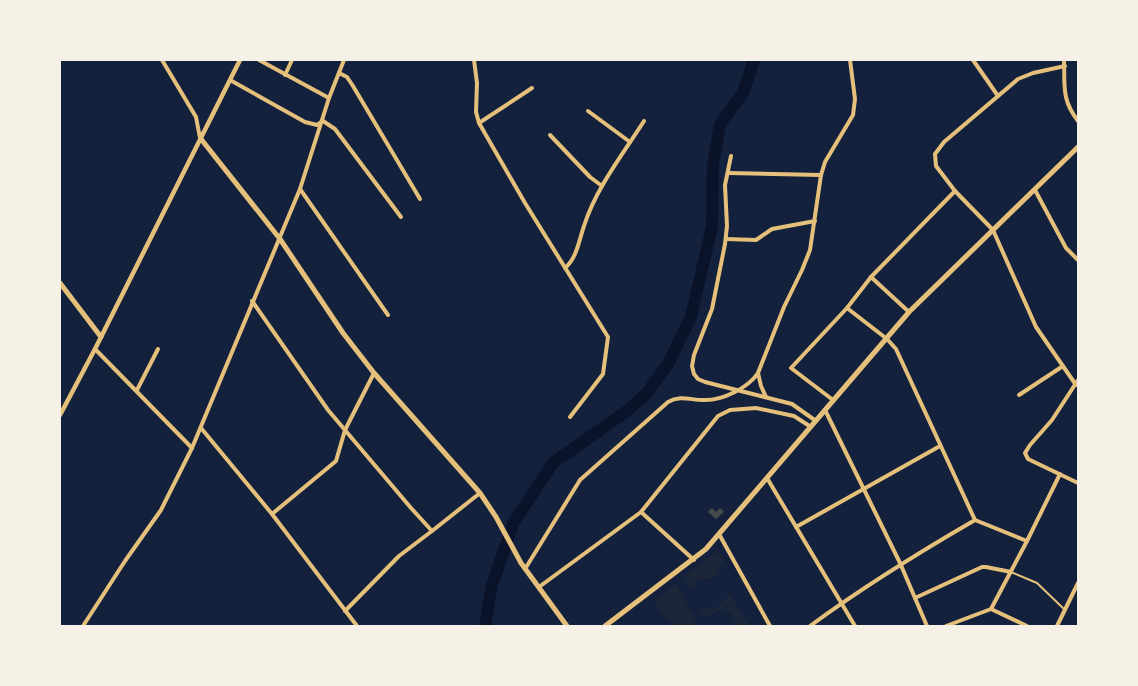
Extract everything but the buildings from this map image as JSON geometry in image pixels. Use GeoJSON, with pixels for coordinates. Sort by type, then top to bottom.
{"type":"FeatureCollection","features":[{"type":"Feature","properties":{"kind":"main road"},"geometry":{"type":"LineString","coordinates":[[200,139],[280,239],[343,333],[374,373],[480,493],[496,517],[521,563],[567,626]]}},
{"type":"Feature","properties":{"kind":"main road"},"geometry":{"type":"LineString","coordinates":[[606,626],[694,560],[719,534],[909,312],[1078,147]]}},
{"type":"Feature","properties":{"kind":"main road"},"geometry":{"type":"LineString","coordinates":[[60,283],[101,337]]}},
{"type":"Feature","properties":{"kind":"street"},"geometry":{"type":"LineString","coordinates":[[162,60],[196,117],[200,139]]}},
{"type":"Feature","properties":{"kind":"street"},"geometry":{"type":"LineString","coordinates":[[60,415],[240,60]]}},
{"type":"Feature","properties":{"kind":"street"},"geometry":{"type":"LineString","coordinates":[[258,60],[329,98]]}},
{"type":"Feature","properties":{"kind":"street"},"geometry":{"type":"LineString","coordinates":[[285,75],[292,60]]}},
{"type":"Feature","properties":{"kind":"street"},"geometry":{"type":"LineString","coordinates":[[474,60],[478,83],[476,112],[479,123],[608,337],[603,374],[570,417]]}},
{"type":"Feature","properties":{"kind":"street"},"geometry":{"type":"LineString","coordinates":[[525,569],[580,480],[668,402],[681,398],[705,400],[724,396],[753,381],[810,250],[821,175],[825,162],[853,115],[855,99],[850,60]]}},
{"type":"Feature","properties":{"kind":"street"},"geometry":{"type":"LineString","coordinates":[[973,60],[998,96]]}},
{"type":"Feature","properties":{"kind":"street"},"geometry":{"type":"LineString","coordinates":[[1064,60],[1065,99],[1070,111],[1078,121]]}},
{"type":"Feature","properties":{"kind":"street"},"geometry":{"type":"LineString","coordinates":[[83,626],[161,510],[192,448],[300,189],[343,61]]}},
{"type":"Feature","properties":{"kind":"street"},"geometry":{"type":"LineString","coordinates":[[1065,66],[1032,73],[1018,79],[944,142],[935,154],[936,166],[955,190],[993,230],[1036,328],[1076,385]]}},
{"type":"Feature","properties":{"kind":"street"},"geometry":{"type":"LineString","coordinates":[[339,73],[354,86],[420,199]]}},
{"type":"Feature","properties":{"kind":"street"},"geometry":{"type":"LineString","coordinates":[[230,80],[306,122],[317,124],[323,121]]}},
{"type":"Feature","properties":{"kind":"street"},"geometry":{"type":"LineString","coordinates":[[479,123],[532,88]]}},
{"type":"Feature","properties":{"kind":"street"},"geometry":{"type":"LineString","coordinates":[[588,111],[630,142]]}},
{"type":"Feature","properties":{"kind":"street"},"geometry":{"type":"LineString","coordinates":[[323,121],[335,129],[401,218]]}},
{"type":"Feature","properties":{"kind":"street"},"geometry":{"type":"LineString","coordinates":[[565,268],[572,260],[584,224],[602,186],[644,121]]}},
{"type":"Feature","properties":{"kind":"street"},"geometry":{"type":"LineString","coordinates":[[550,136],[590,177],[602,186]]}},
{"type":"Feature","properties":{"kind":"street"},"geometry":{"type":"LineString","coordinates":[[731,156],[725,185],[726,239],[712,309],[694,355],[692,366],[694,374],[698,379],[705,382],[798,407],[816,421]]}},
{"type":"Feature","properties":{"kind":"street"},"geometry":{"type":"LineString","coordinates":[[728,173],[821,175]]}},
{"type":"Feature","properties":{"kind":"street"},"geometry":{"type":"LineString","coordinates":[[300,189],[388,315]]}},
{"type":"Feature","properties":{"kind":"street"},"geometry":{"type":"LineString","coordinates":[[833,400],[791,368],[847,308],[871,277],[955,190]]}},
{"type":"Feature","properties":{"kind":"street"},"geometry":{"type":"LineString","coordinates":[[1035,190],[1066,248],[1078,260]]}},
{"type":"Feature","properties":{"kind":"street"},"geometry":{"type":"LineString","coordinates":[[726,239],[756,240],[772,229],[815,221]]}},
{"type":"Feature","properties":{"kind":"street"},"geometry":{"type":"LineString","coordinates":[[871,277],[909,312]]}},
{"type":"Feature","properties":{"kind":"street"},"geometry":{"type":"LineString","coordinates":[[252,301],[328,410],[410,508],[432,531]]}},
{"type":"Feature","properties":{"kind":"street"},"geometry":{"type":"LineString","coordinates":[[847,308],[887,339],[896,349],[974,520],[1027,541]]}},
{"type":"Feature","properties":{"kind":"street"},"geometry":{"type":"LineString","coordinates":[[95,349],[192,448]]}},
{"type":"Feature","properties":{"kind":"street"},"geometry":{"type":"LineString","coordinates":[[137,390],[158,349]]}},
{"type":"Feature","properties":{"kind":"street"},"geometry":{"type":"LineString","coordinates":[[1019,395],[1063,366]]}},
{"type":"Feature","properties":{"kind":"street"},"geometry":{"type":"LineString","coordinates":[[272,514],[336,461],[345,430],[374,373]]}},
{"type":"Feature","properties":{"kind":"street"},"geometry":{"type":"LineString","coordinates":[[758,373],[766,397]]}},
{"type":"Feature","properties":{"kind":"street"},"geometry":{"type":"LineString","coordinates":[[1078,380],[1052,420],[1030,444],[1025,453],[1028,459],[1078,483]]}},
{"type":"Feature","properties":{"kind":"street"},"geometry":{"type":"LineString","coordinates":[[538,587],[640,512],[718,416],[730,410],[756,408],[794,416],[811,427]]}},
{"type":"Feature","properties":{"kind":"street"},"geometry":{"type":"LineString","coordinates":[[826,410],[900,563],[927,626]]}},
{"type":"Feature","properties":{"kind":"street"},"geometry":{"type":"LineString","coordinates":[[201,428],[272,514],[357,626]]}},
{"type":"Feature","properties":{"kind":"street"},"geometry":{"type":"LineString","coordinates":[[796,527],[940,446]]}},
{"type":"Feature","properties":{"kind":"street"},"geometry":{"type":"LineString","coordinates":[[946,626],[991,609],[1060,474]]}},
{"type":"Feature","properties":{"kind":"street"},"geometry":{"type":"LineString","coordinates":[[767,478],[855,626]]}},
{"type":"Feature","properties":{"kind":"street"},"geometry":{"type":"LineString","coordinates":[[345,611],[399,556],[480,493]]}},
{"type":"Feature","properties":{"kind":"street"},"geometry":{"type":"LineString","coordinates":[[640,512],[694,560]]}},
{"type":"Feature","properties":{"kind":"street"},"geometry":{"type":"LineString","coordinates":[[810,626],[900,563],[974,520]]}},
{"type":"Feature","properties":{"kind":"street"},"geometry":{"type":"LineString","coordinates":[[719,534],[770,626]]}},
{"type":"Feature","properties":{"kind":"street"},"geometry":{"type":"LineString","coordinates":[[915,598],[982,567],[1011,572]]}},
{"type":"Feature","properties":{"kind":"street"},"geometry":{"type":"LineString","coordinates":[[1057,626],[1078,583]]}},
{"type":"Feature","properties":{"kind":"street"},"geometry":{"type":"LineString","coordinates":[[991,609],[1027,626]]}},
{"type":"Feature","properties":{"kind":"street"},"geometry":{"type":"LineString","coordinates":[[1012,626],[1014,620]]}},
{"type":"Feature","properties":{"kind":"lane"},"geometry":{"type":"LineString","coordinates":[[1011,572],[1037,583],[1065,610]]}},
{"type":"Feature","properties":{"kind":"shaded area"},"geometry":{"type":"Polygon","coordinates":[[[718,551],[724,560],[716,571],[721,576],[695,580],[696,586],[691,588],[685,576],[718,551]]]}},
{"type":"Feature","properties":{"kind":"shaded area"},"geometry":{"type":"Polygon","coordinates":[[[676,584],[697,622],[690,626],[673,626],[667,618],[665,619],[654,601],[676,584]]]}},
{"type":"Feature","properties":{"kind":"shaded area"},"geometry":{"type":"Polygon","coordinates":[[[730,594],[749,626],[738,626],[725,608],[705,618],[700,611],[707,608],[714,610],[730,594]]]}},
{"type":"Feature","properties":{"kind":"waterway"},"geometry":{"type":"LineString","coordinates":[[485,626],[492,585],[514,522],[553,463],[628,410],[646,394],[668,364],[691,317],[712,226],[713,165],[720,124],[743,93],[754,60]]}}]}
